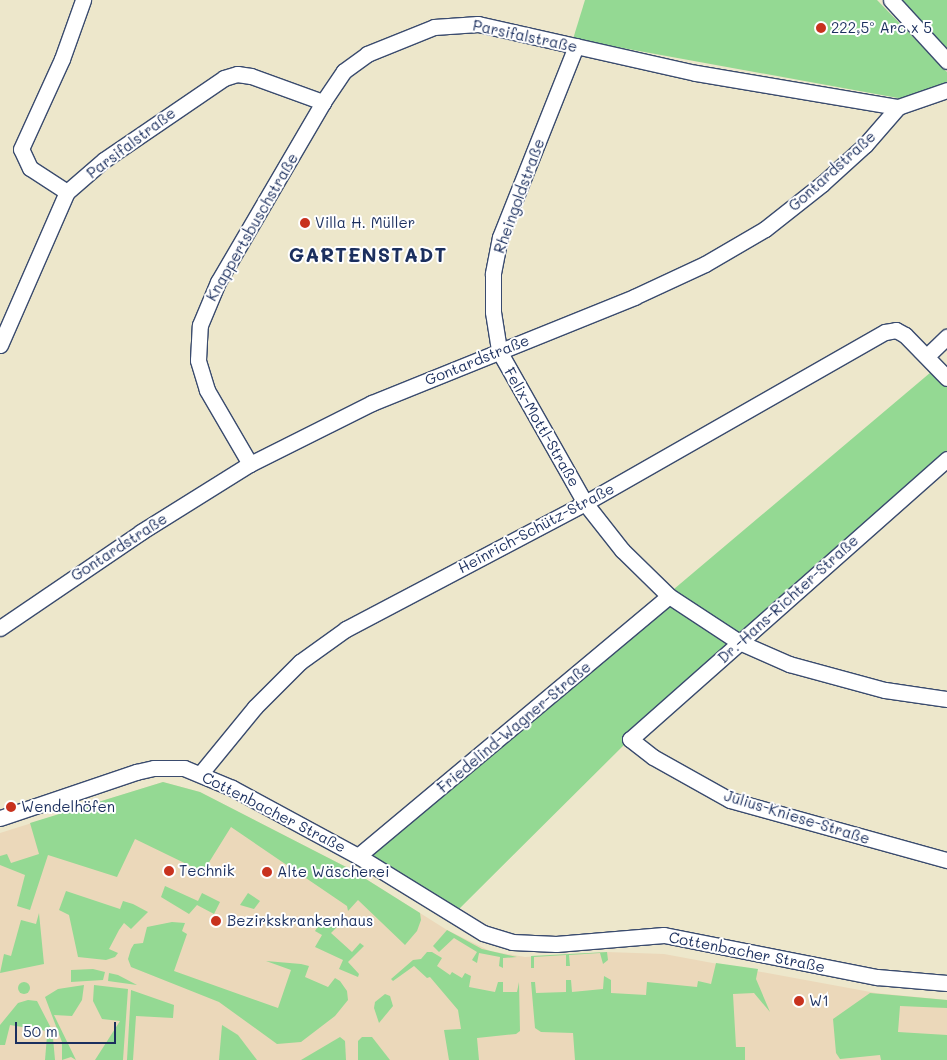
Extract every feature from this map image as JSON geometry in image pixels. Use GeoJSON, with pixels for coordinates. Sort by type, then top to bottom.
{"type":"FeatureCollection","features":[{"type":"Feature","properties":{"kind":"street"},"geometry":{"type":"LineString","coordinates":[[67,192],[30,168],[21,150],[62,59],[83,0]]}},
{"type":"Feature","properties":{"kind":"street"},"geometry":{"type":"LineString","coordinates":[[891,0],[947,61]]}},
{"type":"Feature","properties":{"kind":"street","name":"Parsifalstraße"},"geometry":{"type":"LineString","coordinates":[[0,345],[67,192],[104,160],[224,78],[237,74],[251,76],[323,102],[344,71],[360,58],[398,39],[434,27],[478,24],[696,73],[898,107]]}},
{"type":"Feature","properties":{"kind":"street","name":"Rheingoldstraße"},"geometry":{"type":"LineString","coordinates":[[498,351],[493,312],[493,274],[500,238],[576,46]]}},
{"type":"Feature","properties":{"kind":"street","name":"Gontardstraße"},"geometry":{"type":"LineString","coordinates":[[0,628],[141,532],[250,464],[372,403],[634,297],[705,264],[765,229],[865,145],[898,107],[947,90]]}},
{"type":"Feature","properties":{"kind":"street","name":"Knappertsbuschstraße"},"geometry":{"type":"LineString","coordinates":[[250,464],[207,390],[198,360],[200,325],[218,282],[323,102]]}},
{"type":"Feature","properties":{"kind":"street","name":"Heinrich-Schütz-Straße"},"geometry":{"type":"LineString","coordinates":[[201,773],[255,707],[294,668],[346,629],[585,503],[885,332],[896,330],[905,335],[927,356]]}},
{"type":"Feature","properties":{"kind":"street"},"geometry":{"type":"LineString","coordinates":[[947,337],[927,356],[947,378]]}},
{"type":"Feature","properties":{"kind":"street","name":"Felix-Mottl-Straße"},"geometry":{"type":"LineString","coordinates":[[498,351],[585,503],[622,550],[669,596],[739,642],[789,664],[832,678],[885,690],[947,699]]}},
{"type":"Feature","properties":{"kind":"street","name":"Dr.-Hans-Richter-Straße"},"geometry":{"type":"LineString","coordinates":[[630,739],[947,459]]}},
{"type":"Feature","properties":{"kind":"street","name":"Friedelind-Wagner-Straße"},"geometry":{"type":"LineString","coordinates":[[358,856],[669,596]]}},
{"type":"Feature","properties":{"kind":"street","name":"Julius-Kniese-Straße"},"geometry":{"type":"LineString","coordinates":[[630,739],[653,757],[730,800],[947,860]]}},
{"type":"Feature","properties":{"kind":"street","name":"Cottenbacher Straße"},"geometry":{"type":"LineString","coordinates":[[0,818],[154,768],[184,768],[201,773],[358,856],[482,933],[512,942],[556,944],[664,935],[877,977],[947,983]]}},
{"type":"Feature","properties":{"kind":"shaded area","name":"Bezirkskrankenhaus"},"geometry":{"type":"Polygon","coordinates":[[[163,782],[200,792],[350,869],[447,930],[490,951],[525,957],[607,952],[664,954],[876,993],[947,1000],[947,1060],[0,1060],[0,833],[163,782]]]}},
{"type":"Feature","properties":{"kind":"green space"},"geometry":{"type":"Polygon","coordinates":[[[585,0],[877,0],[947,72],[947,82],[930,94],[909,100],[573,39],[585,0]]]}},
{"type":"Feature","properties":{"kind":"green space"},"geometry":{"type":"Polygon","coordinates":[[[901,0],[947,0],[947,49],[901,0]]]}},
{"type":"Feature","properties":{"kind":"green space"},"geometry":{"type":"Polygon","coordinates":[[[937,367],[947,378],[947,458],[630,739],[452,916],[358,856],[937,367]]]}},
{"type":"Feature","properties":{"kind":"green space"},"geometry":{"type":"Polygon","coordinates":[[[163,782],[200,792],[350,869],[420,913],[421,920],[417,931],[405,945],[358,900],[348,911],[347,906],[231,827],[203,872],[135,839],[117,877],[48,855],[30,910],[17,906],[25,875],[0,865],[0,856],[7,854],[11,863],[39,854],[30,823],[163,782]]]}},
{"type":"Feature","properties":{"kind":"green space"},"geometry":{"type":"Polygon","coordinates":[[[165,886],[198,901],[202,893],[220,902],[214,914],[197,905],[189,914],[161,897],[165,886]]]}},
{"type":"Feature","properties":{"kind":"green space"},"geometry":{"type":"Polygon","coordinates":[[[66,891],[120,909],[123,901],[148,912],[131,929],[124,923],[109,949],[118,953],[115,957],[106,960],[78,957],[69,915],[59,910],[66,891]]]}},
{"type":"Feature","properties":{"kind":"green space"},"geometry":{"type":"Polygon","coordinates":[[[248,893],[260,901],[254,909],[240,905],[248,893]]]}},
{"type":"Feature","properties":{"kind":"green space"},"geometry":{"type":"Polygon","coordinates":[[[39,913],[44,964],[0,973],[4,954],[11,956],[21,920],[36,924],[39,913]]]}},
{"type":"Feature","properties":{"kind":"green space"},"geometry":{"type":"Polygon","coordinates":[[[322,920],[330,926],[335,921],[339,925],[331,933],[352,952],[360,943],[364,946],[348,962],[359,974],[358,977],[339,969],[343,960],[315,947],[322,935],[315,931],[322,920]]]}},
{"type":"Feature","properties":{"kind":"green space"},"geometry":{"type":"Polygon","coordinates":[[[172,922],[185,923],[182,931],[187,934],[174,971],[278,1008],[291,970],[266,961],[301,964],[309,966],[305,977],[328,987],[335,978],[340,981],[347,991],[348,1000],[335,1016],[301,1042],[277,1044],[219,1002],[131,967],[128,959],[131,949],[134,944],[143,943],[147,927],[172,922]]]}},
{"type":"Feature","properties":{"kind":"green space"},"geometry":{"type":"Polygon","coordinates":[[[447,930],[482,949],[517,957],[503,958],[503,968],[499,966],[500,957],[479,953],[477,963],[472,960],[477,952],[454,938],[439,952],[433,946],[447,930]]]}},
{"type":"Feature","properties":{"kind":"green space"},"geometry":{"type":"Polygon","coordinates":[[[427,952],[432,952],[442,958],[437,966],[450,975],[452,972],[462,978],[465,973],[471,976],[469,987],[495,992],[498,982],[503,982],[503,992],[517,992],[519,982],[520,1031],[516,1034],[477,1038],[479,1060],[449,1060],[444,1030],[461,1029],[458,1010],[430,977],[427,978],[414,966],[393,981],[391,979],[413,960],[421,959],[427,952]]]}},
{"type":"Feature","properties":{"kind":"green space"},"geometry":{"type":"Polygon","coordinates":[[[607,952],[608,960],[603,964],[600,953],[569,955],[570,966],[566,966],[566,955],[534,957],[534,968],[531,968],[531,956],[607,952]]]}},
{"type":"Feature","properties":{"kind":"green space"},"geometry":{"type":"Polygon","coordinates":[[[716,963],[758,969],[756,979],[770,1012],[754,993],[733,994],[736,1047],[745,1047],[745,1060],[575,1060],[573,1033],[541,1032],[535,1028],[531,982],[535,982],[536,993],[566,992],[566,980],[571,980],[572,992],[603,989],[604,976],[611,980],[611,993],[646,995],[647,982],[697,987],[698,981],[711,984],[716,963]]]}},
{"type":"Feature","properties":{"kind":"green space"},"geometry":{"type":"Polygon","coordinates":[[[93,969],[105,972],[103,980],[71,982],[71,970],[93,969]]]}},
{"type":"Feature","properties":{"kind":"green space"},"geometry":{"type":"Polygon","coordinates":[[[109,973],[118,975],[137,985],[108,981],[109,973]]]}},
{"type":"Feature","properties":{"kind":"green space"},"geometry":{"type":"Polygon","coordinates":[[[26,982],[29,983],[29,993],[22,994],[19,993],[18,986],[19,983],[26,982]]]}},
{"type":"Feature","properties":{"kind":"green space"},"geometry":{"type":"Polygon","coordinates":[[[84,985],[82,1000],[72,1016],[54,1015],[76,1060],[71,1057],[62,1060],[62,1042],[45,997],[58,989],[84,985]]]}},
{"type":"Feature","properties":{"kind":"green space"},"geometry":{"type":"Polygon","coordinates":[[[94,985],[128,989],[123,1060],[95,1060],[120,1021],[102,1019],[93,1001],[94,985]]]}},
{"type":"Feature","properties":{"kind":"green space"},"geometry":{"type":"Polygon","coordinates":[[[131,990],[174,1005],[173,1018],[136,1016],[133,1060],[127,1060],[131,990]]]}},
{"type":"Feature","properties":{"kind":"green space"},"geometry":{"type":"Polygon","coordinates":[[[870,993],[947,1000],[947,1008],[900,1006],[898,1032],[947,1035],[947,1060],[881,1060],[880,1055],[840,1059],[836,1053],[833,1019],[870,993]]]}},
{"type":"Feature","properties":{"kind":"green space"},"geometry":{"type":"Polygon","coordinates":[[[385,994],[390,996],[393,1006],[379,1023],[374,1008],[375,1002],[385,994]]]}},
{"type":"Feature","properties":{"kind":"green space"},"geometry":{"type":"Polygon","coordinates":[[[28,1000],[37,1001],[53,1032],[10,1025],[5,1045],[0,1045],[0,1025],[18,1003],[28,1000]]]}},
{"type":"Feature","properties":{"kind":"green space"},"geometry":{"type":"Polygon","coordinates":[[[222,1025],[238,1035],[257,1060],[219,1060],[222,1025]]]}},
{"type":"Feature","properties":{"kind":"green space"},"geometry":{"type":"Polygon","coordinates":[[[47,1036],[53,1038],[55,1060],[45,1060],[47,1036]]]}},
{"type":"Feature","properties":{"kind":"green space"},"geometry":{"type":"Polygon","coordinates":[[[340,1037],[345,1041],[346,1060],[301,1060],[340,1037]]]}},
{"type":"Feature","properties":{"kind":"green space"},"geometry":{"type":"Polygon","coordinates":[[[362,1037],[372,1037],[390,1060],[358,1060],[358,1041],[362,1037]]]}},
{"type":"Feature","properties":{"kind":"place","name":"222,5º Arc x 5"},"geometry":{"type":"Point","coordinates":[821,28]}},
{"type":"Feature","properties":{"kind":"place","name":"Villa H. Müller"},"geometry":{"type":"Point","coordinates":[305,223]}},
{"type":"Feature","properties":{"kind":"place","name":"Wendelhöfen"},"geometry":{"type":"Point","coordinates":[11,807]}},
{"type":"Feature","properties":{"kind":"place","name":"Technik"},"geometry":{"type":"Point","coordinates":[169,871]}},
{"type":"Feature","properties":{"kind":"place","name":"Alte Wäscherei"},"geometry":{"type":"Point","coordinates":[267,872]}},
{"type":"Feature","properties":{"kind":"place","name":"Bezirkskrankenhaus"},"geometry":{"type":"Point","coordinates":[216,921]}},
{"type":"Feature","properties":{"kind":"place","name":"W1"},"geometry":{"type":"Point","coordinates":[799,1001]}},
{"type":"Feature","properties":{"kind":"district","name":"GARTENSTADT"},"geometry":{"type":"Point","coordinates":[368,254]}}]}
